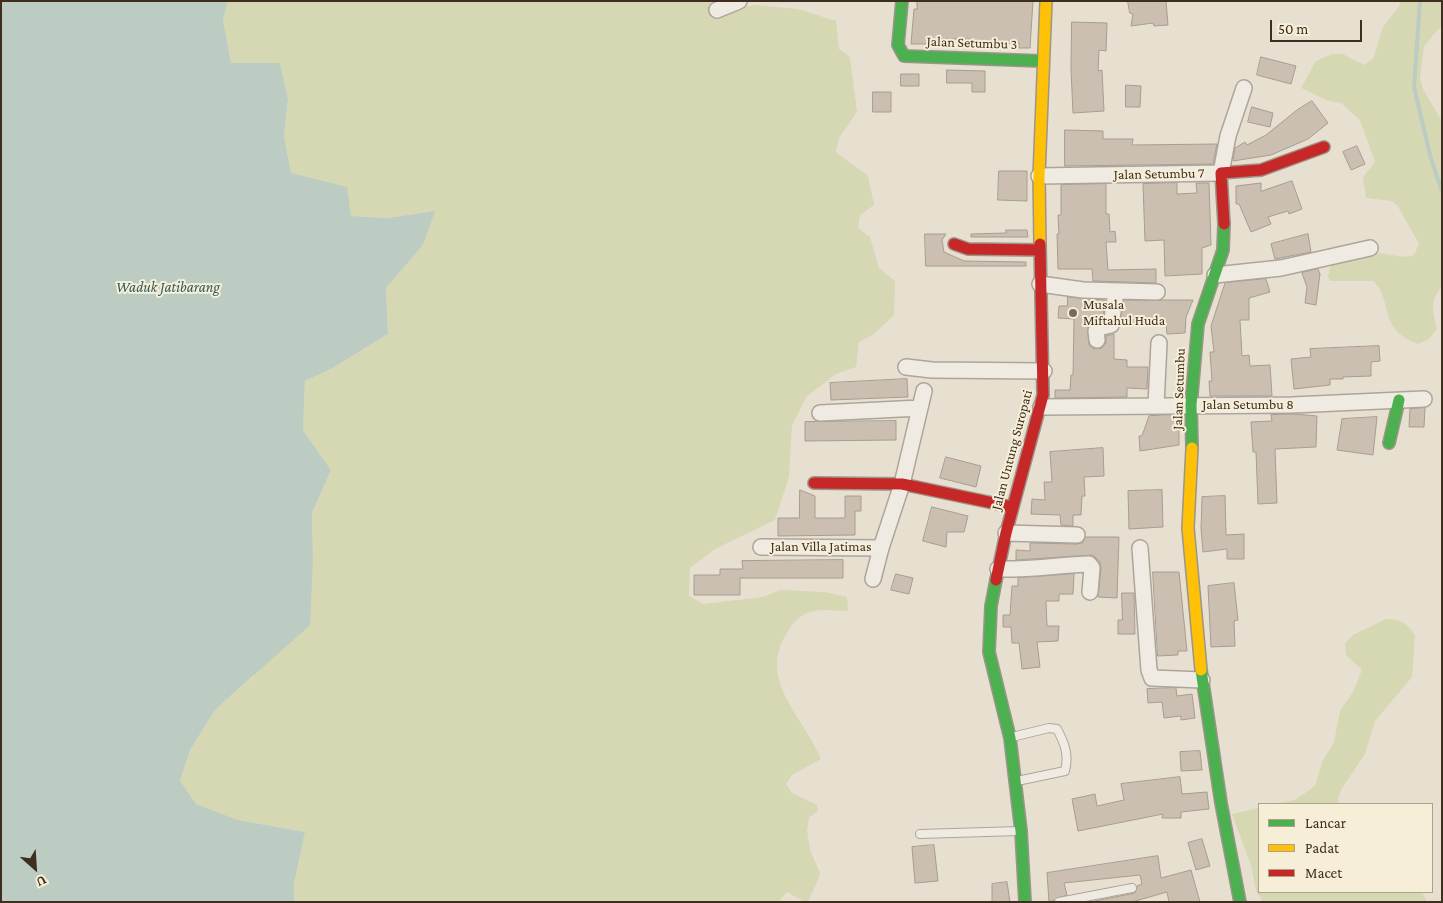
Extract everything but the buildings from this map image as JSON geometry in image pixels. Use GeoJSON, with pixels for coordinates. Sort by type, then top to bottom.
{"type":"FeatureCollection","features":[{"type":"Feature","properties":{"kind":"street"},"geometry":{"type":"LineString","coordinates":[[717,10],[739,1]]}},
{"type":"Feature","properties":{"kind":"street","name":"Jalan Setumbu 3"},"geometry":{"type":"LineString","coordinates":[[902,1],[898,45],[901,54],[908,56],[1042,61]]}},
{"type":"Feature","properties":{"kind":"street","name":"Jalan Untung Suropati"},"geometry":{"type":"LineString","coordinates":[[1025,902],[1021,831],[1010,738],[989,652],[990,606],[1012,507],[1041,407],[1044,371],[1040,284],[1039,176],[1042,61],[1046,1]]}},
{"type":"Feature","properties":{"kind":"street","name":"Jalan Setumbu 7"},"geometry":{"type":"LineString","coordinates":[[1039,176],[1221,173],[1228,136],[1244,88]]}},
{"type":"Feature","properties":{"kind":"street"},"geometry":{"type":"LineString","coordinates":[[1221,173],[1230,174],[1270,168],[1324,147]]}},
{"type":"Feature","properties":{"kind":"street","name":"Jalan Setumbu"},"geometry":{"type":"LineString","coordinates":[[1221,173],[1224,216],[1222,250],[1198,324],[1191,405],[1192,443],[1188,528],[1202,680],[1221,804],[1240,902]]}},
{"type":"Feature","properties":{"kind":"street"},"geometry":{"type":"LineString","coordinates":[[954,244],[968,250],[1040,250]]}},
{"type":"Feature","properties":{"kind":"street"},"geometry":{"type":"LineString","coordinates":[[1215,275],[1281,268],[1370,248]]}},
{"type":"Feature","properties":{"kind":"street"},"geometry":{"type":"LineString","coordinates":[[1040,284],[1116,292],[1157,292]]}},
{"type":"Feature","properties":{"kind":"street"},"geometry":{"type":"LineString","coordinates":[[1097,340],[1096,331],[1098,328],[1111,325],[1116,292]]}},
{"type":"Feature","properties":{"kind":"street"},"geometry":{"type":"LineString","coordinates":[[1156,405],[1158,343]]}},
{"type":"Feature","properties":{"kind":"street"},"geometry":{"type":"LineString","coordinates":[[906,367],[932,370],[1044,371]]}},
{"type":"Feature","properties":{"kind":"street","name":"Jalan Villa Jatimas"},"geometry":{"type":"LineString","coordinates":[[873,579],[902,484],[924,391]]}},
{"type":"Feature","properties":{"kind":"street","name":"Jalan Setumbu 8"},"geometry":{"type":"LineString","coordinates":[[1041,407],[1292,405],[1424,399]]}},
{"type":"Feature","properties":{"kind":"street"},"geometry":{"type":"LineString","coordinates":[[1389,443],[1399,400]]}},
{"type":"Feature","properties":{"kind":"street"},"geometry":{"type":"LineString","coordinates":[[820,414],[920,408]]}},
{"type":"Feature","properties":{"kind":"street"},"geometry":{"type":"LineString","coordinates":[[814,483],[902,484],[1012,507]]}},
{"type":"Feature","properties":{"kind":"street"},"geometry":{"type":"LineString","coordinates":[[1006,533],[1077,535]]}},
{"type":"Feature","properties":{"kind":"street","name":"Jalan Villa Jatimas"},"geometry":{"type":"LineString","coordinates":[[761,547],[881,548]]}},
{"type":"Feature","properties":{"kind":"street"},"geometry":{"type":"LineString","coordinates":[[1140,548],[1149,670],[1152,678],[1202,680]]}},
{"type":"Feature","properties":{"kind":"street"},"geometry":{"type":"LineString","coordinates":[[998,570],[1022,570],[1041,566],[1089,564],[1092,568],[1090,592]]}},
{"type":"Feature","properties":{"kind":"lane"},"geometry":{"type":"LineString","coordinates":[[1010,738],[1049,728],[1058,729],[1065,743],[1068,760],[1065,771],[1016,781]]}},
{"type":"Feature","properties":{"kind":"lane"},"geometry":{"type":"LineString","coordinates":[[920,834],[1021,831]]}},
{"type":"Feature","properties":{"kind":"lane"},"geometry":{"type":"LineString","coordinates":[[1060,902],[1132,888]]}},
{"type":"Feature","properties":{"kind":"green space"},"geometry":{"type":"Polygon","coordinates":[[[228,1],[712,1],[711,14],[755,5],[798,9],[836,21],[839,49],[850,57],[857,112],[839,138],[836,152],[868,176],[874,205],[860,215],[858,228],[870,237],[879,268],[895,281],[894,315],[874,334],[859,342],[856,367],[836,374],[807,396],[792,425],[789,477],[775,520],[715,549],[690,568],[689,596],[703,604],[763,597],[780,590],[825,592],[847,597],[848,611],[814,611],[801,617],[788,631],[779,649],[777,665],[786,697],[821,759],[792,775],[786,784],[792,793],[817,805],[818,811],[809,818],[807,830],[810,850],[820,873],[808,901],[803,901],[787,892],[778,902],[294,902],[294,884],[305,832],[238,820],[196,804],[180,782],[190,750],[215,710],[253,677],[313,559],[312,513],[331,470],[303,430],[305,381],[331,369],[388,334],[386,288],[423,245],[434,211],[387,218],[351,216],[315,180],[291,173],[284,136],[288,99],[280,63],[231,64],[223,19],[228,1]]]}},
{"type":"Feature","properties":{"kind":"green space"},"geometry":{"type":"Polygon","coordinates":[[[1399,1],[1442,1],[1442,25],[1424,46],[1420,78],[1423,89],[1442,121],[1442,287],[1435,297],[1433,307],[1437,329],[1429,339],[1418,344],[1405,338],[1391,323],[1383,297],[1373,281],[1330,281],[1328,276],[1331,265],[1366,253],[1400,256],[1414,255],[1419,244],[1397,205],[1392,201],[1366,198],[1363,177],[1375,162],[1360,120],[1341,103],[1329,101],[1301,88],[1316,61],[1332,54],[1343,54],[1364,65],[1373,59],[1383,27],[1400,5],[1399,1]]]}},
{"type":"Feature","properties":{"kind":"green space"},"geometry":{"type":"Polygon","coordinates":[[[1386,619],[1403,622],[1415,635],[1412,677],[1375,721],[1365,754],[1342,788],[1338,799],[1340,803],[1279,803],[1295,800],[1315,786],[1322,762],[1334,742],[1340,711],[1353,692],[1362,670],[1346,655],[1345,644],[1353,635],[1386,619]]]}},
{"type":"Feature","properties":{"kind":"green space"},"geometry":{"type":"Polygon","coordinates":[[[1258,808],[1258,893],[1422,893],[1427,902],[1263,902],[1256,891],[1251,865],[1232,814],[1258,808]]]}},
{"type":"Feature","properties":{"kind":"water","name":"Waduk Jatibarang"},"geometry":{"type":"Polygon","coordinates":[[[1,1],[228,1],[223,19],[231,63],[280,63],[288,99],[284,136],[291,173],[347,187],[351,216],[387,218],[435,211],[423,245],[386,288],[388,334],[331,369],[305,381],[303,430],[331,470],[312,513],[313,559],[310,625],[215,710],[190,750],[180,781],[196,804],[238,820],[305,832],[294,884],[294,902],[1,902],[1,1]]]}},
{"type":"Feature","properties":{"kind":"waterway"},"geometry":{"type":"LineString","coordinates":[[1420,1],[1414,87],[1430,155],[1442,192]]}},
{"type":"Feature","properties":{"kind":"traffic: fast"},"geometry":{"type":"LineString","coordinates":[[902,1],[898,45],[904,56],[1042,61]]}},
{"type":"Feature","properties":{"kind":"traffic: fast"},"geometry":{"type":"LineString","coordinates":[[1192,448],[1191,405],[1198,324],[1223,250],[1224,224]]}},
{"type":"Feature","properties":{"kind":"traffic: fast"},"geometry":{"type":"LineString","coordinates":[[1389,443],[1399,400]]}},
{"type":"Feature","properties":{"kind":"traffic: fast"},"geometry":{"type":"LineString","coordinates":[[996,580],[991,606],[989,652],[1010,738],[1021,831],[1025,902]]}},
{"type":"Feature","properties":{"kind":"traffic: fast"},"geometry":{"type":"LineString","coordinates":[[1201,670],[1221,803],[1240,902]]}},
{"type":"Feature","properties":{"kind":"traffic: slow"},"geometry":{"type":"LineString","coordinates":[[1040,244],[1039,176],[1046,1]]}},
{"type":"Feature","properties":{"kind":"traffic: slow"},"geometry":{"type":"LineString","coordinates":[[1192,448],[1188,528],[1201,670]]}},
{"type":"Feature","properties":{"kind":"traffic: jam"},"geometry":{"type":"LineString","coordinates":[[1224,224],[1221,173],[1261,170],[1324,147]]}},
{"type":"Feature","properties":{"kind":"traffic: jam"},"geometry":{"type":"LineString","coordinates":[[954,244],[968,249],[1040,250]]}},
{"type":"Feature","properties":{"kind":"traffic: jam"},"geometry":{"type":"LineString","coordinates":[[996,580],[1006,533],[1043,395],[1040,244]]}},
{"type":"Feature","properties":{"kind":"traffic: jam"},"geometry":{"type":"LineString","coordinates":[[814,483],[902,484],[1012,507]]}},
{"type":"Feature","properties":{"kind":"place","name":"Musala Miftahul Huda"},"geometry":{"type":"Point","coordinates":[1073,313]}}]}
